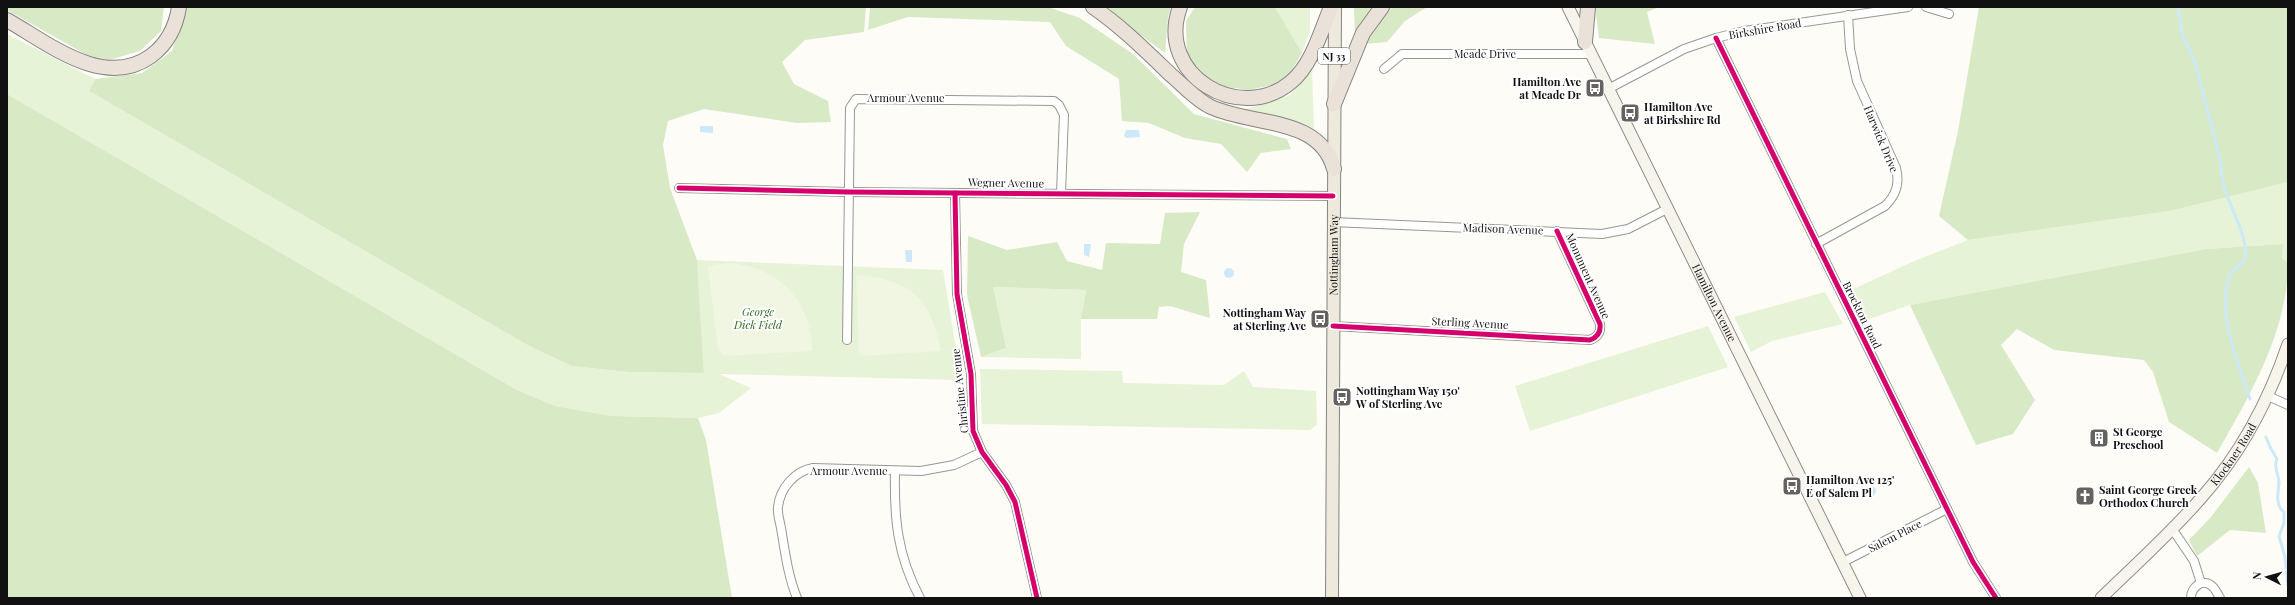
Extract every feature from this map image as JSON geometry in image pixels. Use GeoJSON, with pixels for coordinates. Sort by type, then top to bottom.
{"type":"FeatureCollection","features":[{"type":"Feature","properties":{"kind":"highway"},"geometry":{"type":"LineString","coordinates":[[7,20],[83,62],[95,67],[121,68],[146,59],[156,52],[171,33],[179,7]]}},
{"type":"Feature","properties":{"kind":"highway"},"geometry":{"type":"LineString","coordinates":[[1094,7],[1122,29],[1198,99],[1223,112],[1304,132],[1321,144],[1327,152],[1334,169]]}},
{"type":"Feature","properties":{"kind":"highway"},"geometry":{"type":"LineString","coordinates":[[1180,7],[1175,35],[1178,52],[1188,72],[1211,89],[1228,95],[1243,97],[1260,96],[1280,90],[1292,81],[1310,55],[1331,7]]}},
{"type":"Feature","properties":{"kind":"highway"},"geometry":{"type":"LineString","coordinates":[[1334,104],[1363,33],[1382,7]]}},
{"type":"Feature","properties":{"kind":"highway"},"geometry":{"type":"LineString","coordinates":[[1588,7],[1588,48]]}},
{"type":"Feature","properties":{"kind":"main road","name":"Nottingham Way"},"geometry":{"type":"LineString","coordinates":[[1332,598],[1335,7]]}},
{"type":"Feature","properties":{"kind":"main road","name":"Hamilton Avenue"},"geometry":{"type":"LineString","coordinates":[[1568,7],[1860,598]]}},
{"type":"Feature","properties":{"kind":"main road","name":"Klockner Road"},"geometry":{"type":"LineString","coordinates":[[2101,598],[2173,530],[2223,471],[2252,427],[2268,396],[2288,344]]}},
{"type":"Feature","properties":{"kind":"street","name":"Birkshire Road"},"geometry":{"type":"LineString","coordinates":[[1608,89],[1684,49],[1744,30],[1908,7]]}},
{"type":"Feature","properties":{"kind":"street"},"geometry":{"type":"LineString","coordinates":[[1926,7],[1949,14]]}},
{"type":"Feature","properties":{"kind":"street","name":"Harwick Drive"},"geometry":{"type":"LineString","coordinates":[[1816,244],[1885,206],[1891,199],[1898,184],[1896,168],[1857,80],[1850,49],[1848,15]]}},
{"type":"Feature","properties":{"kind":"street","name":"Brockton Road"},"geometry":{"type":"LineString","coordinates":[[1716,38],[1947,509],[1982,578],[1996,598]]}},
{"type":"Feature","properties":{"kind":"street","name":"Meade Drive"},"geometry":{"type":"LineString","coordinates":[[1384,69],[1402,54],[1588,48]]}},
{"type":"Feature","properties":{"kind":"street","name":"Armour Avenue"},"geometry":{"type":"LineString","coordinates":[[847,340],[850,108],[856,99],[1054,101],[1059,105],[1064,115],[1061,194]]}},
{"type":"Feature","properties":{"kind":"street","name":"Wegner Avenue"},"geometry":{"type":"LineString","coordinates":[[679,188],[848,192],[1333,196]]}},
{"type":"Feature","properties":{"kind":"street","name":"Christine Avenue"},"geometry":{"type":"LineString","coordinates":[[955,192],[956,294],[971,374],[973,431],[982,452],[1006,485],[1015,502],[1037,598]]}},
{"type":"Feature","properties":{"kind":"street","name":"Madison Avenue"},"geometry":{"type":"LineString","coordinates":[[1333,222],[1602,234],[1615,232],[1641,223],[1667,209]]}},
{"type":"Feature","properties":{"kind":"street","name":"Monument Avenue"},"geometry":{"type":"LineString","coordinates":[[1557,231],[1600,324],[1600,330]]}},
{"type":"Feature","properties":{"kind":"street","name":"Sterling Avenue"},"geometry":{"type":"LineString","coordinates":[[1333,326],[1590,340],[1598,335],[1600,330]]}},
{"type":"Feature","properties":{"kind":"street"},"geometry":{"type":"LineString","coordinates":[[2268,396],[2288,406]]}},
{"type":"Feature","properties":{"kind":"street","name":"Armour Avenue"},"geometry":{"type":"LineString","coordinates":[[797,598],[788,571],[778,507],[788,483],[802,471],[813,468],[894,471],[939,469],[963,461],[982,452]]}},
{"type":"Feature","properties":{"kind":"street"},"geometry":{"type":"LineString","coordinates":[[894,471],[895,517],[898,543],[905,566],[920,598]]}},
{"type":"Feature","properties":{"kind":"street","name":"Salem Place"},"geometry":{"type":"LineString","coordinates":[[1843,562],[1947,509]]}},
{"type":"Feature","properties":{"kind":"street"},"geometry":{"type":"LineString","coordinates":[[2173,530],[2194,561],[2201,583]]}},
{"type":"Feature","properties":{"kind":"street"},"geometry":{"type":"LineString","coordinates":[[2191,598],[2193,589],[2201,583]]}},
{"type":"Feature","properties":{"kind":"street"},"geometry":{"type":"LineString","coordinates":[[2201,583],[2212,586],[2220,598]]}},
{"type":"Feature","properties":{"kind":"green space"},"geometry":{"type":"Polygon","coordinates":[[[7,7],[164,7],[161,31],[140,51],[109,60],[87,55],[7,10],[7,7]]]}},
{"type":"Feature","properties":{"kind":"green space"},"geometry":{"type":"Polygon","coordinates":[[[186,7],[866,7],[864,32],[805,40],[782,62],[794,84],[828,101],[831,122],[797,123],[704,109],[668,121],[663,145],[670,188],[697,260],[704,373],[628,372],[572,366],[529,346],[89,91],[95,79],[142,73],[172,51],[186,7]]]}},
{"type":"Feature","properties":{"kind":"green space"},"geometry":{"type":"Polygon","coordinates":[[[870,7],[1048,7],[1080,18],[1133,54],[1194,114],[1287,139],[1291,149],[1261,153],[1247,172],[1221,144],[1185,138],[1149,123],[1122,121],[1119,79],[1066,46],[1050,22],[908,17],[868,30],[870,7]]]}},
{"type":"Feature","properties":{"kind":"green space"},"geometry":{"type":"Polygon","coordinates":[[[1109,7],[1171,7],[1168,17],[1165,53],[1116,17],[1109,7]]]}},
{"type":"Feature","properties":{"kind":"green space"},"geometry":{"type":"Polygon","coordinates":[[[1195,7],[1275,7],[1302,53],[1285,82],[1249,90],[1218,86],[1187,58],[1186,21],[1195,7]]]}},
{"type":"Feature","properties":{"kind":"green space"},"geometry":{"type":"Polygon","coordinates":[[[1275,7],[1310,7],[1310,30],[1302,53],[1275,7]]]}},
{"type":"Feature","properties":{"kind":"green space"},"geometry":{"type":"Polygon","coordinates":[[[1354,7],[1375,7],[1355,34],[1354,7]]]}},
{"type":"Feature","properties":{"kind":"green space"},"geometry":{"type":"Polygon","coordinates":[[[1391,7],[1427,7],[1405,21],[1387,42],[1364,44],[1391,7]]]}},
{"type":"Feature","properties":{"kind":"green space"},"geometry":{"type":"Polygon","coordinates":[[[1595,7],[1659,7],[1647,12],[1655,44],[1599,38],[1595,7]]]}},
{"type":"Feature","properties":{"kind":"green space"},"geometry":{"type":"Polygon","coordinates":[[[1979,7],[2288,7],[2288,182],[2170,211],[1968,240],[1939,216],[1958,131],[1979,7]]]}},
{"type":"Feature","properties":{"kind":"green space","name":"George Dick Field"},"geometry":{"type":"Polygon","coordinates":[[[7,34],[95,79],[89,91],[529,346],[572,366],[628,372],[704,373],[697,260],[943,270],[961,380],[719,374],[751,388],[719,413],[698,418],[612,416],[555,406],[517,390],[7,94],[7,34]]]}},
{"type":"Feature","properties":{"kind":"green space"},"geometry":{"type":"Polygon","coordinates":[[[1312,69],[1314,129],[1236,111],[1254,107],[1290,95],[1312,69]]]}},
{"type":"Feature","properties":{"kind":"green space"},"geometry":{"type":"Polygon","coordinates":[[[7,94],[517,390],[555,406],[612,416],[698,418],[706,440],[732,598],[7,598],[7,94]]]}},
{"type":"Feature","properties":{"kind":"green space"},"geometry":{"type":"Polygon","coordinates":[[[2288,182],[2288,263],[2282,258],[2282,244],[2206,249],[1910,305],[1866,320],[1849,291],[1912,262],[1968,240],[2170,211],[2288,182]]]}},
{"type":"Feature","properties":{"kind":"green space"},"geometry":{"type":"Polygon","coordinates":[[[1200,212],[1184,244],[1181,272],[1206,280],[1210,318],[1170,306],[1159,307],[1157,319],[1081,319],[1086,290],[993,287],[1006,348],[981,357],[967,295],[968,236],[1007,250],[1057,242],[1067,261],[1102,270],[1106,243],[1160,244],[1165,213],[1200,212]]]}},
{"type":"Feature","properties":{"kind":"green space"},"geometry":{"type":"Polygon","coordinates":[[[2283,244],[2282,258],[2288,263],[2282,313],[2265,362],[2217,453],[2169,422],[2153,372],[2144,360],[2054,350],[2017,329],[2001,345],[2035,400],[2013,434],[1976,445],[1910,305],[2206,249],[2283,244]]]}},
{"type":"Feature","properties":{"kind":"green space","name":"George Dick Field"},"geometry":{"type":"Polygon","coordinates":[[[727,263],[745,265],[761,271],[776,279],[788,289],[806,316],[812,351],[724,356],[718,349],[708,266],[727,263]]]}},
{"type":"Feature","properties":{"kind":"green space"},"geometry":{"type":"Polygon","coordinates":[[[856,275],[875,277],[891,281],[904,287],[915,295],[924,305],[931,317],[941,351],[862,356],[859,352],[856,275]]]}},
{"type":"Feature","properties":{"kind":"green space"},"geometry":{"type":"Polygon","coordinates":[[[992,287],[1086,290],[1081,319],[1081,359],[981,357],[1006,348],[992,287]]]}},
{"type":"Feature","properties":{"kind":"green space"},"geometry":{"type":"Polygon","coordinates":[[[1825,292],[1843,324],[1772,341],[1751,352],[1734,317],[1825,292]]]}},
{"type":"Feature","properties":{"kind":"green space"},"geometry":{"type":"Polygon","coordinates":[[[1708,326],[1728,367],[1530,431],[1515,386],[1708,326]]]}},
{"type":"Feature","properties":{"kind":"green space"},"geometry":{"type":"Polygon","coordinates":[[[980,369],[1122,371],[1123,383],[1224,385],[1244,371],[1253,387],[1316,391],[1317,425],[1310,430],[982,424],[980,369]]]}},
{"type":"Feature","properties":{"kind":"green space"},"geometry":{"type":"Polygon","coordinates":[[[2249,467],[2258,483],[2266,533],[2230,530],[2197,556],[2189,540],[2211,517],[2249,467]]]}},
{"type":"Feature","properties":{"kind":"water"},"geometry":{"type":"Polygon","coordinates":[[[700,126],[713,126],[713,133],[700,132],[700,126]]]}},
{"type":"Feature","properties":{"kind":"water"},"geometry":{"type":"Polygon","coordinates":[[[1126,130],[1139,130],[1140,137],[1126,138],[1124,136],[1126,130]]]}},
{"type":"Feature","properties":{"kind":"water"},"geometry":{"type":"Polygon","coordinates":[[[1084,244],[1091,244],[1089,257],[1084,255],[1084,244]]]}},
{"type":"Feature","properties":{"kind":"water"},"geometry":{"type":"Polygon","coordinates":[[[905,250],[912,250],[912,262],[906,262],[905,250]]]}},
{"type":"Feature","properties":{"kind":"water"},"geometry":{"type":"Polygon","coordinates":[[[1227,268],[1231,268],[1234,273],[1231,278],[1227,278],[1224,275],[1224,271],[1227,268]]]}},
{"type":"Feature","properties":{"kind":"water"},"geometry":{"type":"Polygon","coordinates":[[[1869,486],[1873,486],[1875,487],[1875,495],[1869,496],[1866,493],[1866,489],[1869,486]]]}},
{"type":"Feature","properties":{"kind":"waterway"},"geometry":{"type":"LineString","coordinates":[[2178,7],[2182,34],[2195,62],[2220,159],[2222,179],[2225,190],[2245,245],[2244,261],[2230,273],[2226,289],[2225,305],[2234,352],[2250,399]]}},
{"type":"Feature","properties":{"kind":"waterway"},"geometry":{"type":"LineString","coordinates":[[2266,437],[2277,459],[2276,468],[2279,480],[2278,503],[2284,512],[2284,523],[2279,536],[2285,557],[2288,586]]}},
{"type":"Feature","properties":{"kind":"cycle path"},"geometry":{"type":"LineString","coordinates":[[1716,38],[1973,562],[1996,598]]}},
{"type":"Feature","properties":{"kind":"cycle path"},"geometry":{"type":"LineString","coordinates":[[679,188],[848,192],[1333,196]]}},
{"type":"Feature","properties":{"kind":"cycle path"},"geometry":{"type":"LineString","coordinates":[[955,193],[957,294],[971,374],[973,431],[982,452],[1006,485],[1015,502],[1037,598]]}},
{"type":"Feature","properties":{"kind":"cycle path"},"geometry":{"type":"LineString","coordinates":[[1333,326],[1590,340],[1598,334],[1600,324],[1557,231]]}},
{"type":"Feature","properties":{"kind":"place","name":"Hamilton Ave at Meade Dr"},"geometry":{"type":"Point","coordinates":[1595,88]}},
{"type":"Feature","properties":{"kind":"place","name":"Hamilton Ave at Birkshire Rd"},"geometry":{"type":"Point","coordinates":[1630,113]}},
{"type":"Feature","properties":{"kind":"place","name":"Nottingham Way at Sterling Ave"},"geometry":{"type":"Point","coordinates":[1320,319]}},
{"type":"Feature","properties":{"kind":"place","name":"Nottingham Way 150' W of Sterling Ave"},"geometry":{"type":"Point","coordinates":[1342,397]}},
{"type":"Feature","properties":{"kind":"place","name":"St George Preschool"},"geometry":{"type":"Point","coordinates":[2099,438]}},
{"type":"Feature","properties":{"kind":"place","name":"Hamilton Ave 125' E of Salem Pl"},"geometry":{"type":"Point","coordinates":[1792,486]}},
{"type":"Feature","properties":{"kind":"place","name":"Saint George Greek Orthodox Church"},"geometry":{"type":"Point","coordinates":[2085,496]}}]}
